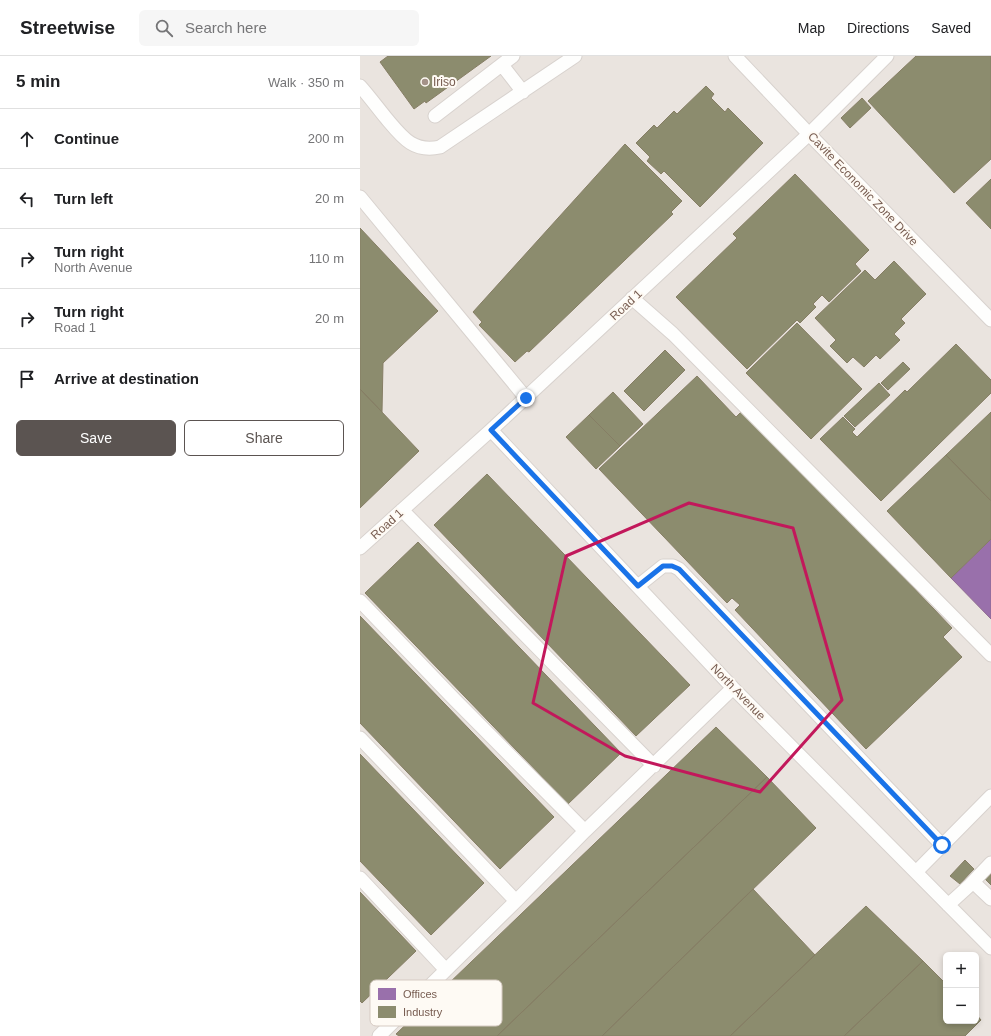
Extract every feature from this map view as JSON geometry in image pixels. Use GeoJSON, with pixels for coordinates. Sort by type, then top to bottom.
{"type":"FeatureCollection","features":[{"type":"Feature","properties":{"kind":"street"},"geometry":{"type":"LineString","coordinates":[[434,116],[514,56]]}},
{"type":"Feature","properties":{"kind":"street"},"geometry":{"type":"LineString","coordinates":[[360,86],[403,138],[414,145],[425,149],[440,147],[575,56]]}},
{"type":"Feature","properties":{"kind":"street","name":"Cavite Economic Zone Drive"},"geometry":{"type":"LineString","coordinates":[[736,56],[809,134],[991,320]]}},
{"type":"Feature","properties":{"kind":"street","name":"Road 1"},"geometry":{"type":"LineString","coordinates":[[360,548],[526,398],[809,134],[887,56]]}},
{"type":"Feature","properties":{"kind":"street"},"geometry":{"type":"LineString","coordinates":[[502,65],[523,92]]}},
{"type":"Feature","properties":{"kind":"street"},"geometry":{"type":"LineString","coordinates":[[360,197],[526,398]]}},
{"type":"Feature","properties":{"kind":"street"},"geometry":{"type":"LineString","coordinates":[[632,298],[673,334],[991,655]]}},
{"type":"Feature","properties":{"kind":"street","name":"North Avenue"},"geometry":{"type":"LineString","coordinates":[[491,430],[733,688],[991,948]]}},
{"type":"Feature","properties":{"kind":"street"},"geometry":{"type":"LineString","coordinates":[[402,510],[654,766]]}},
{"type":"Feature","properties":{"kind":"street"},"geometry":{"type":"LineString","coordinates":[[638,586],[663,566],[672,566],[679,569],[942,845]]}},
{"type":"Feature","properties":{"kind":"street"},"geometry":{"type":"LineString","coordinates":[[360,601],[454,699],[585,831]]}},
{"type":"Feature","properties":{"kind":"street"},"geometry":{"type":"LineString","coordinates":[[436,980],[585,831],[654,766],[733,688]]}},
{"type":"Feature","properties":{"kind":"street"},"geometry":{"type":"LineString","coordinates":[[360,738],[516,901]]}},
{"type":"Feature","properties":{"kind":"street"},"geometry":{"type":"LineString","coordinates":[[916,872],[991,796]]}},
{"type":"Feature","properties":{"kind":"street"},"geometry":{"type":"LineString","coordinates":[[948,905],[991,863]]}},
{"type":"Feature","properties":{"kind":"street"},"geometry":{"type":"LineString","coordinates":[[360,878],[446,970]]}},
{"type":"Feature","properties":{"kind":"street"},"geometry":{"type":"LineString","coordinates":[[973,882],[991,900]]}},
{"type":"Feature","properties":{"kind":"street"},"geometry":{"type":"LineString","coordinates":[[379,1036],[389,1026]]}},
{"type":"Feature","properties":{"kind":"highlighted area"},"geometry":{"type":"Polygon","coordinates":[[[689,503],[793,528],[842,700],[760,792],[625,756],[533,703],[566,556],[689,503]]]}},
{"type":"Feature","properties":{"kind":"shaded area"},"geometry":{"type":"Polygon","coordinates":[[[360,56],[991,56],[991,1036],[360,1036],[360,56]]]}},
{"type":"Feature","properties":{"kind":"building: Offices"},"geometry":{"type":"Polygon","coordinates":[[[991,539],[991,619],[951,578],[991,539]]]}},
{"type":"Feature","properties":{"kind":"building: Industry","name":"Iriso"},"geometry":{"type":"Polygon","coordinates":[[[388,56],[491,56],[426,103],[425,101],[414,109],[380,62],[388,56]]]}},
{"type":"Feature","properties":{"kind":"building: Industry"},"geometry":{"type":"Polygon","coordinates":[[[916,56],[991,56],[991,159],[954,193],[868,101],[916,56]]]}},
{"type":"Feature","properties":{"kind":"building: Industry"},"geometry":{"type":"Polygon","coordinates":[[[706,86],[714,94],[711,98],[725,112],[728,108],[763,143],[700,207],[664,171],[661,174],[647,161],[650,157],[636,143],[654,125],[657,128],[674,111],[677,114],[706,86]]]}},
{"type":"Feature","properties":{"kind":"building: Industry"},"geometry":{"type":"Polygon","coordinates":[[[862,98],[871,108],[850,128],[841,118],[862,98]]]}},
{"type":"Feature","properties":{"kind":"building: Industry"},"geometry":{"type":"Polygon","coordinates":[[[625,144],[682,201],[671,212],[673,214],[529,352],[527,351],[515,362],[479,325],[482,322],[473,312],[625,144]]]}},
{"type":"Feature","properties":{"kind":"building: Industry"},"geometry":{"type":"Polygon","coordinates":[[[795,174],[869,250],[855,264],[861,271],[829,302],[822,295],[813,304],[816,307],[800,323],[797,320],[747,369],[676,297],[737,238],[733,234],[795,174]]]}},
{"type":"Feature","properties":{"kind":"building: Industry"},"geometry":{"type":"Polygon","coordinates":[[[991,179],[991,229],[966,203],[991,179]]]}},
{"type":"Feature","properties":{"kind":"building: Industry"},"geometry":{"type":"Polygon","coordinates":[[[360,228],[438,311],[383,363],[382,412],[360,389],[360,228]]]}},
{"type":"Feature","properties":{"kind":"building: Industry"},"geometry":{"type":"Polygon","coordinates":[[[894,261],[926,294],[901,319],[905,323],[894,334],[900,340],[880,359],[876,355],[864,367],[853,357],[847,363],[830,346],[836,340],[815,318],[865,270],[875,280],[894,261]]]}},
{"type":"Feature","properties":{"kind":"building: Industry"},"geometry":{"type":"Polygon","coordinates":[[[797,323],[862,389],[811,439],[746,373],[797,323]]]}},
{"type":"Feature","properties":{"kind":"building: Industry"},"geometry":{"type":"Polygon","coordinates":[[[956,344],[991,380],[991,393],[881,501],[820,439],[843,417],[855,429],[852,432],[857,437],[905,390],[907,392],[956,344]]]}},
{"type":"Feature","properties":{"kind":"building: Industry"},"geometry":{"type":"Polygon","coordinates":[[[665,350],[685,370],[644,411],[624,391],[665,350]]]}},
{"type":"Feature","properties":{"kind":"building: Industry"},"geometry":{"type":"Polygon","coordinates":[[[903,362],[910,369],[888,390],[881,383],[903,362]]]}},
{"type":"Feature","properties":{"kind":"building: Industry"},"geometry":{"type":"Polygon","coordinates":[[[697,376],[736,417],[744,409],[952,628],[943,637],[962,657],[866,749],[735,610],[740,605],[732,598],[727,603],[599,469],[697,376]]]}},
{"type":"Feature","properties":{"kind":"building: Industry"},"geometry":{"type":"Polygon","coordinates":[[[879,383],[890,395],[855,427],[844,416],[879,383]]]}},
{"type":"Feature","properties":{"kind":"building: Industry"},"geometry":{"type":"Polygon","coordinates":[[[360,389],[419,451],[360,508],[360,389]]]}},
{"type":"Feature","properties":{"kind":"building: Industry"},"geometry":{"type":"Polygon","coordinates":[[[613,392],[643,424],[620,446],[589,415],[613,392]]]}},
{"type":"Feature","properties":{"kind":"building: Industry"},"geometry":{"type":"Polygon","coordinates":[[[991,412],[991,501],[946,455],[991,412]]]}},
{"type":"Feature","properties":{"kind":"building: Industry"},"geometry":{"type":"Polygon","coordinates":[[[589,415],[620,446],[596,469],[566,437],[589,415]]]}},
{"type":"Feature","properties":{"kind":"building: Industry"},"geometry":{"type":"Polygon","coordinates":[[[946,455],[991,501],[991,539],[951,578],[887,511],[946,455]]]}},
{"type":"Feature","properties":{"kind":"building: Industry"},"geometry":{"type":"Polygon","coordinates":[[[487,474],[690,685],[636,736],[434,525],[487,474]]]}},
{"type":"Feature","properties":{"kind":"building: Industry"},"geometry":{"type":"Polygon","coordinates":[[[418,542],[621,753],[568,804],[365,593],[418,542]]]}},
{"type":"Feature","properties":{"kind":"building: Industry"},"geometry":{"type":"Polygon","coordinates":[[[360,616],[554,817],[500,869],[360,723],[360,616]]]}},
{"type":"Feature","properties":{"kind":"building: Industry"},"geometry":{"type":"Polygon","coordinates":[[[716,727],[767,777],[497,1036],[399,1036],[396,1034],[404,1026],[502,1026],[502,980],[452,980],[716,727]]]}},
{"type":"Feature","properties":{"kind":"building: Industry"},"geometry":{"type":"Polygon","coordinates":[[[360,754],[484,883],[431,935],[360,861],[360,754]]]}},
{"type":"Feature","properties":{"kind":"building: Industry"},"geometry":{"type":"Polygon","coordinates":[[[767,777],[816,828],[602,1036],[497,1036],[767,777]]]}},
{"type":"Feature","properties":{"kind":"building: Industry"},"geometry":{"type":"Polygon","coordinates":[[[965,860],[974,869],[960,884],[950,876],[965,860]]]}},
{"type":"Feature","properties":{"kind":"building: Industry"},"geometry":{"type":"Polygon","coordinates":[[[991,867],[991,885],[982,876],[991,867]]]}},
{"type":"Feature","properties":{"kind":"building: Industry"},"geometry":{"type":"Polygon","coordinates":[[[753,889],[815,955],[730,1036],[602,1036],[753,889]]]}},
{"type":"Feature","properties":{"kind":"building: Industry"},"geometry":{"type":"Polygon","coordinates":[[[360,892],[416,951],[386,980],[370,980],[370,995],[362,1003],[360,1001],[360,892]]]}},
{"type":"Feature","properties":{"kind":"building: Industry"},"geometry":{"type":"Polygon","coordinates":[[[866,906],[923,961],[844,1036],[730,1036],[866,906]]]}},
{"type":"Feature","properties":{"kind":"building: Industry"},"geometry":{"type":"Polygon","coordinates":[[[923,961],[943,981],[943,1024],[977,1024],[965,1036],[844,1036],[923,961]]]}},
{"type":"Feature","properties":{"kind":"place","name":"Iriso"},"geometry":{"type":"Point","coordinates":[425,82]}},
{"type":"Feature","properties":{"kind":"route"},"geometry":{"type":"LineString","coordinates":[[526,398],[491,430],[638,586],[663,566],[672,566],[679,569],[942,845]]}}]}
